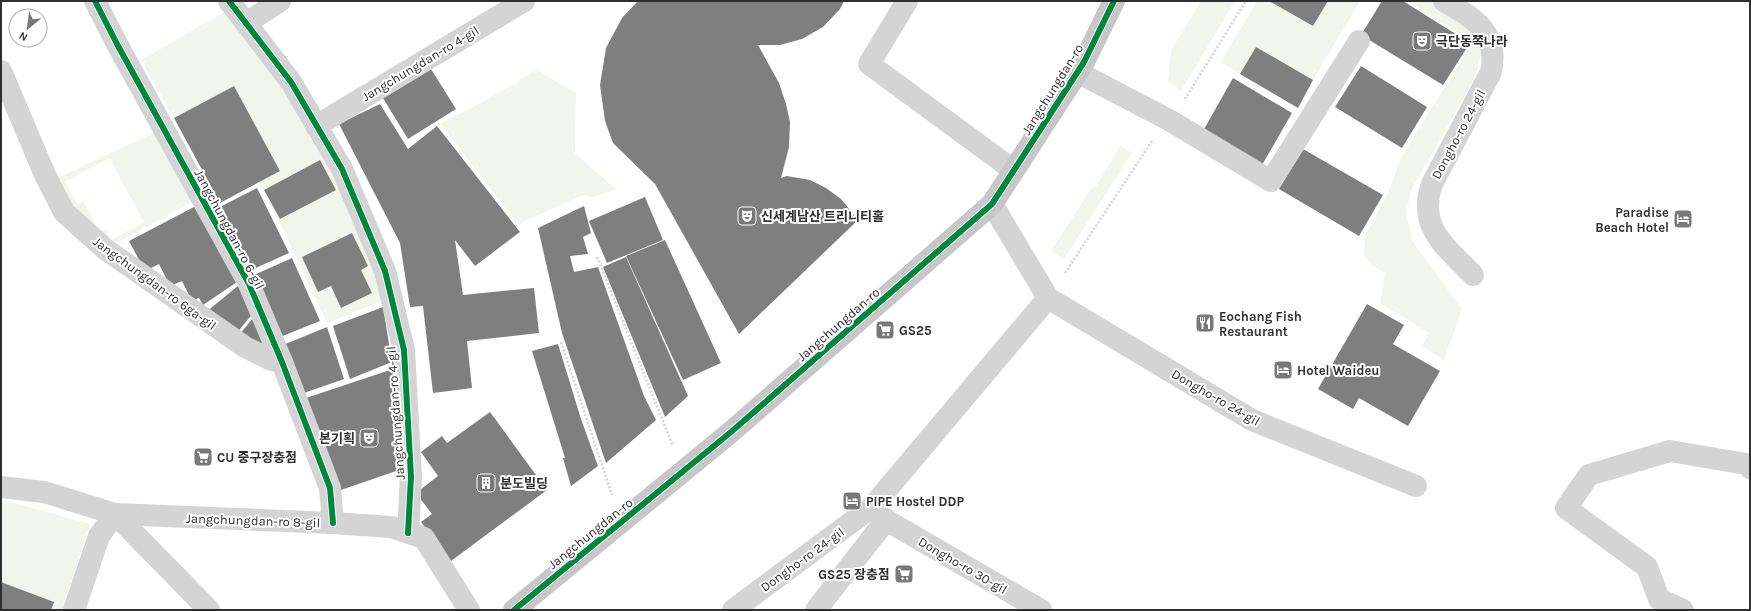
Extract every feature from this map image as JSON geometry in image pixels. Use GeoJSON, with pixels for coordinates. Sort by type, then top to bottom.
{"type":"FeatureCollection","features":[{"type":"Feature","properties":{"kind":"main road","name":"Jangchungdan-ro"},"geometry":{"type":"LineString","coordinates":[[514,610],[737,427],[992,204],[1077,72],[1114,1]]}},
{"type":"Feature","properties":{"kind":"street","name":"Jangchungdan-ro 6-gil"},"geometry":{"type":"LineString","coordinates":[[96,1],[117,44],[249,284],[282,362],[330,488],[333,523]]}},
{"type":"Feature","properties":{"kind":"street","name":"Jangchungdan-ro 4-gil"},"geometry":{"type":"LineString","coordinates":[[229,1],[291,82],[342,169],[385,271],[404,350],[411,477],[408,533]]}},
{"type":"Feature","properties":{"kind":"street"},"geometry":{"type":"LineString","coordinates":[[246,23],[280,1]]}},
{"type":"Feature","properties":{"kind":"street","name":"Jangchungdan-ro 4-gil"},"geometry":{"type":"LineString","coordinates":[[316,126],[524,1]]}},
{"type":"Feature","properties":{"kind":"street"},"geometry":{"type":"LineString","coordinates":[[907,1],[869,64],[1013,170]]}},
{"type":"Feature","properties":{"kind":"street","name":"Dongho-ro 24-gil"},"geometry":{"type":"LineString","coordinates":[[1444,1],[1467,14],[1483,29],[1492,45],[1494,58],[1491,72],[1432,184],[1427,198],[1428,218],[1439,239],[1474,275]]}},
{"type":"Feature","properties":{"kind":"street"},"geometry":{"type":"LineString","coordinates":[[1077,72],[1170,120],[1271,181],[1359,40]]}},
{"type":"Feature","properties":{"kind":"street","name":"Jangchungdan-ro 6ga-gil"},"geometry":{"type":"LineString","coordinates":[[1,71],[45,175],[64,212],[105,249],[244,347],[271,360],[282,362]]}},
{"type":"Feature","properties":{"kind":"street","name":"Dongho-ro 24-gil"},"geometry":{"type":"LineString","coordinates":[[992,204],[1048,298],[1252,420],[1416,486]]}},
{"type":"Feature","properties":{"kind":"street","name":"Dongho-ro 24-gil"},"geometry":{"type":"LineString","coordinates":[[733,610],[879,513],[1048,298]]}},
{"type":"Feature","properties":{"kind":"street"},"geometry":{"type":"LineString","coordinates":[[1683,610],[1653,604],[1647,567],[1566,508],[1588,475],[1670,451],[1746,464],[1750,468]]}},
{"type":"Feature","properties":{"kind":"street","name":"Jangchungdan-ro 8-gil"},"geometry":{"type":"LineString","coordinates":[[1,487],[44,492],[115,514],[333,523],[392,527],[424,538],[469,610]]}},
{"type":"Feature","properties":{"kind":"street"},"geometry":{"type":"LineString","coordinates":[[816,610],[879,513]]}},
{"type":"Feature","properties":{"kind":"street","name":"Dongho-ro 30-gil"},"geometry":{"type":"LineString","coordinates":[[879,513],[1041,610]]}},
{"type":"Feature","properties":{"kind":"street"},"geometry":{"type":"LineString","coordinates":[[74,610],[99,536],[115,514]]}},
{"type":"Feature","properties":{"kind":"street","name":"Jangchungdan-ro 8-gil"},"geometry":{"type":"LineString","coordinates":[[115,514],[209,610]]}},
{"type":"Feature","properties":{"kind":"path"},"geometry":{"type":"LineString","coordinates":[[1048,298],[1150,144],[1183,102],[1246,1]]}},
{"type":"Feature","properties":{"kind":"path"},"geometry":{"type":"LineString","coordinates":[[597,256],[683,471]]}},
{"type":"Feature","properties":{"kind":"path"},"geometry":{"type":"LineString","coordinates":[[562,342],[621,522]]}},
{"type":"Feature","properties":{"kind":"shaded area"},"geometry":{"type":"Polygon","coordinates":[[[1201,1],[1235,1],[1181,91],[1168,82],[1171,50],[1201,1]]]}},
{"type":"Feature","properties":{"kind":"shaded area"},"geometry":{"type":"Polygon","coordinates":[[[1257,1],[1269,1],[1313,26],[1328,1],[1360,1],[1313,80],[1256,47],[1240,74],[1221,62],[1257,1]]]}},
{"type":"Feature","properties":{"kind":"shaded area"},"geometry":{"type":"Polygon","coordinates":[[[1407,1],[1431,1],[1468,21],[1481,43],[1481,55],[1474,80],[1411,190],[1406,213],[1413,242],[1462,309],[1444,360],[1422,346],[1429,333],[1380,303],[1385,273],[1372,265],[1364,255],[1365,236],[1387,195],[1403,154],[1473,42],[1407,1]]]}},
{"type":"Feature","properties":{"kind":"shaded area"},"geometry":{"type":"Polygon","coordinates":[[[226,11],[285,81],[364,234],[384,300],[327,323],[283,229],[258,182],[279,171],[234,86],[174,118],[141,60],[226,11]],[[320,160],[264,190],[280,219],[336,190],[320,160]],[[352,233],[302,257],[318,292],[331,286],[341,308],[372,293],[361,270],[368,266],[352,233]]]}},
{"type":"Feature","properties":{"kind":"shaded area"},"geometry":{"type":"Polygon","coordinates":[[[537,70],[576,93],[575,153],[616,189],[593,197],[583,195],[525,221],[519,226],[441,124],[517,83],[521,78],[537,70]]]}},
{"type":"Feature","properties":{"kind":"shaded area"},"geometry":{"type":"Polygon","coordinates":[[[157,131],[194,201],[111,246],[71,213],[56,179],[157,131]],[[109,158],[65,182],[77,204],[83,201],[99,231],[105,230],[111,240],[144,222],[109,158]]]}},
{"type":"Feature","properties":{"kind":"shaded area"},"geometry":{"type":"Polygon","coordinates":[[[1120,146],[1132,153],[1064,259],[1051,251],[1090,190],[1097,185],[1120,146]]]}},
{"type":"Feature","properties":{"kind":"shaded area"},"geometry":{"type":"Polygon","coordinates":[[[1,501],[15,503],[90,524],[62,610],[51,610],[53,602],[1,582],[1,501]]]}},
{"type":"Feature","properties":{"kind":"building"},"geometry":{"type":"Polygon","coordinates":[[[638,1],[844,1],[840,9],[823,27],[802,39],[780,45],[758,45],[779,83],[790,122],[789,147],[781,178],[787,176],[810,180],[826,188],[841,199],[858,220],[739,334],[655,184],[613,143],[605,121],[600,85],[606,48],[622,18],[638,1]]]}},
{"type":"Feature","properties":{"kind":"building"},"geometry":{"type":"Polygon","coordinates":[[[1269,1],[1328,1],[1313,26],[1269,1]]]}},
{"type":"Feature","properties":{"kind":"building"},"geometry":{"type":"Polygon","coordinates":[[[1382,1],[1403,1],[1470,43],[1443,85],[1361,35],[1382,1]]]}},
{"type":"Feature","properties":{"kind":"building"},"geometry":{"type":"Polygon","coordinates":[[[1256,47],[1313,80],[1298,108],[1240,74],[1256,47]]]}},
{"type":"Feature","properties":{"kind":"building"},"geometry":{"type":"Polygon","coordinates":[[[1361,66],[1427,107],[1402,148],[1335,107],[1361,66]]]}},
{"type":"Feature","properties":{"kind":"building"},"geometry":{"type":"Polygon","coordinates":[[[431,69],[456,109],[408,139],[383,98],[431,69]]]}},
{"type":"Feature","properties":{"kind":"building"},"geometry":{"type":"Polygon","coordinates":[[[1233,78],[1292,113],[1262,165],[1203,131],[1233,78]]]}},
{"type":"Feature","properties":{"kind":"building"},"geometry":{"type":"Polygon","coordinates":[[[234,86],[280,171],[220,203],[174,118],[234,86]]]}},
{"type":"Feature","properties":{"kind":"building"},"geometry":{"type":"Polygon","coordinates":[[[380,104],[408,149],[437,126],[520,232],[475,266],[455,240],[463,295],[534,288],[539,333],[467,341],[472,388],[433,393],[423,306],[410,307],[400,243],[339,124],[380,104]]]}},
{"type":"Feature","properties":{"kind":"building"},"geometry":{"type":"Polygon","coordinates":[[[1303,149],[1383,195],[1359,236],[1279,189],[1303,149]]]}},
{"type":"Feature","properties":{"kind":"building"},"geometry":{"type":"Polygon","coordinates":[[[320,160],[336,190],[280,219],[264,190],[320,160]]]}},
{"type":"Feature","properties":{"kind":"building"},"geometry":{"type":"Polygon","coordinates":[[[257,188],[289,253],[249,271],[216,209],[257,188]]]}},
{"type":"Feature","properties":{"kind":"building"},"geometry":{"type":"Polygon","coordinates":[[[645,197],[663,240],[607,263],[589,221],[645,197]]]}},
{"type":"Feature","properties":{"kind":"building"},"geometry":{"type":"Polygon","coordinates":[[[196,206],[237,282],[203,305],[199,298],[192,301],[182,281],[170,286],[159,264],[145,271],[129,241],[196,206]]]}},
{"type":"Feature","properties":{"kind":"building"},"geometry":{"type":"Polygon","coordinates":[[[584,206],[591,233],[583,237],[588,254],[570,256],[574,272],[598,267],[644,396],[656,420],[606,463],[562,333],[538,228],[584,206]]]}},
{"type":"Feature","properties":{"kind":"building"},"geometry":{"type":"Polygon","coordinates":[[[352,233],[368,266],[361,270],[372,293],[341,308],[331,286],[318,292],[302,257],[352,233]]]}},
{"type":"Feature","properties":{"kind":"building"},"geometry":{"type":"Polygon","coordinates":[[[665,240],[721,363],[683,380],[626,256],[665,240]]]}},
{"type":"Feature","properties":{"kind":"building"},"geometry":{"type":"Polygon","coordinates":[[[626,257],[688,396],[665,417],[603,267],[626,257]]]}},
{"type":"Feature","properties":{"kind":"building"},"geometry":{"type":"Polygon","coordinates":[[[292,258],[320,321],[280,337],[252,276],[292,258]]]}},
{"type":"Feature","properties":{"kind":"building"},"geometry":{"type":"Polygon","coordinates":[[[239,285],[254,312],[236,334],[205,313],[239,285]]]}},
{"type":"Feature","properties":{"kind":"building"},"geometry":{"type":"Polygon","coordinates":[[[1367,304],[1404,325],[1393,344],[1440,371],[1408,426],[1359,398],[1353,409],[1318,389],[1367,304]]]}},
{"type":"Feature","properties":{"kind":"building"},"geometry":{"type":"Polygon","coordinates":[[[383,307],[392,362],[350,379],[333,326],[383,307]]]}},
{"type":"Feature","properties":{"kind":"building"},"geometry":{"type":"Polygon","coordinates":[[[257,313],[269,344],[262,351],[239,335],[257,313]]]}},
{"type":"Feature","properties":{"kind":"building"},"geometry":{"type":"Polygon","coordinates":[[[327,327],[344,379],[304,393],[283,345],[327,327]]]}},
{"type":"Feature","properties":{"kind":"building"},"geometry":{"type":"Polygon","coordinates":[[[558,344],[581,419],[598,466],[571,486],[563,458],[565,458],[532,351],[558,344]]]}},
{"type":"Feature","properties":{"kind":"building"},"geometry":{"type":"Polygon","coordinates":[[[393,369],[399,470],[341,490],[306,398],[393,369]]]}},
{"type":"Feature","properties":{"kind":"building","name":"분도빌딩"},"geometry":{"type":"Polygon","coordinates":[[[490,412],[547,490],[451,561],[421,522],[432,514],[416,493],[438,476],[421,452],[442,436],[447,443],[490,412]]]}},
{"type":"Feature","properties":{"kind":"building"},"geometry":{"type":"Polygon","coordinates":[[[1,582],[54,602],[51,610],[1,610],[1,582]]]}},
{"type":"Feature","properties":{"kind":"cycle path"},"geometry":{"type":"LineString","coordinates":[[95,1],[117,44],[249,284],[282,362],[330,488],[333,523]]}},
{"type":"Feature","properties":{"kind":"cycle path"},"geometry":{"type":"LineString","coordinates":[[229,1],[291,82],[342,169],[385,271],[404,350],[411,477],[408,533]]}},
{"type":"Feature","properties":{"kind":"cycle path"},"geometry":{"type":"LineString","coordinates":[[514,610],[731,432],[992,204],[1084,62],[1114,1]]}},
{"type":"Feature","properties":{"kind":"place","name":"극단동쪽나라"},"geometry":{"type":"Point","coordinates":[1422,41]}},
{"type":"Feature","properties":{"kind":"place","name":"신세계남산 트리니티홀"},"geometry":{"type":"Point","coordinates":[747,216]}},
{"type":"Feature","properties":{"kind":"place","name":"Paradise Beach Hotel"},"geometry":{"type":"Point","coordinates":[1683,219]}},
{"type":"Feature","properties":{"kind":"place","name":"Eochang Fish Restaurant"},"geometry":{"type":"Point","coordinates":[1205,323]}},
{"type":"Feature","properties":{"kind":"place","name":"GS25"},"geometry":{"type":"Point","coordinates":[885,330]}},
{"type":"Feature","properties":{"kind":"place","name":"Hotel Waideu"},"geometry":{"type":"Point","coordinates":[1283,370]}},
{"type":"Feature","properties":{"kind":"place","name":"본기획"},"geometry":{"type":"Point","coordinates":[369,438]}},
{"type":"Feature","properties":{"kind":"place","name":"CU 중구장충점"},"geometry":{"type":"Point","coordinates":[203,457]}},
{"type":"Feature","properties":{"kind":"place","name":"분도빌딩"},"geometry":{"type":"Point","coordinates":[486,483]}},
{"type":"Feature","properties":{"kind":"place","name":"PIPE Hostel DDP"},"geometry":{"type":"Point","coordinates":[852,501]}},
{"type":"Feature","properties":{"kind":"place","name":"GS25 장충점"},"geometry":{"type":"Point","coordinates":[904,574]}}]}
